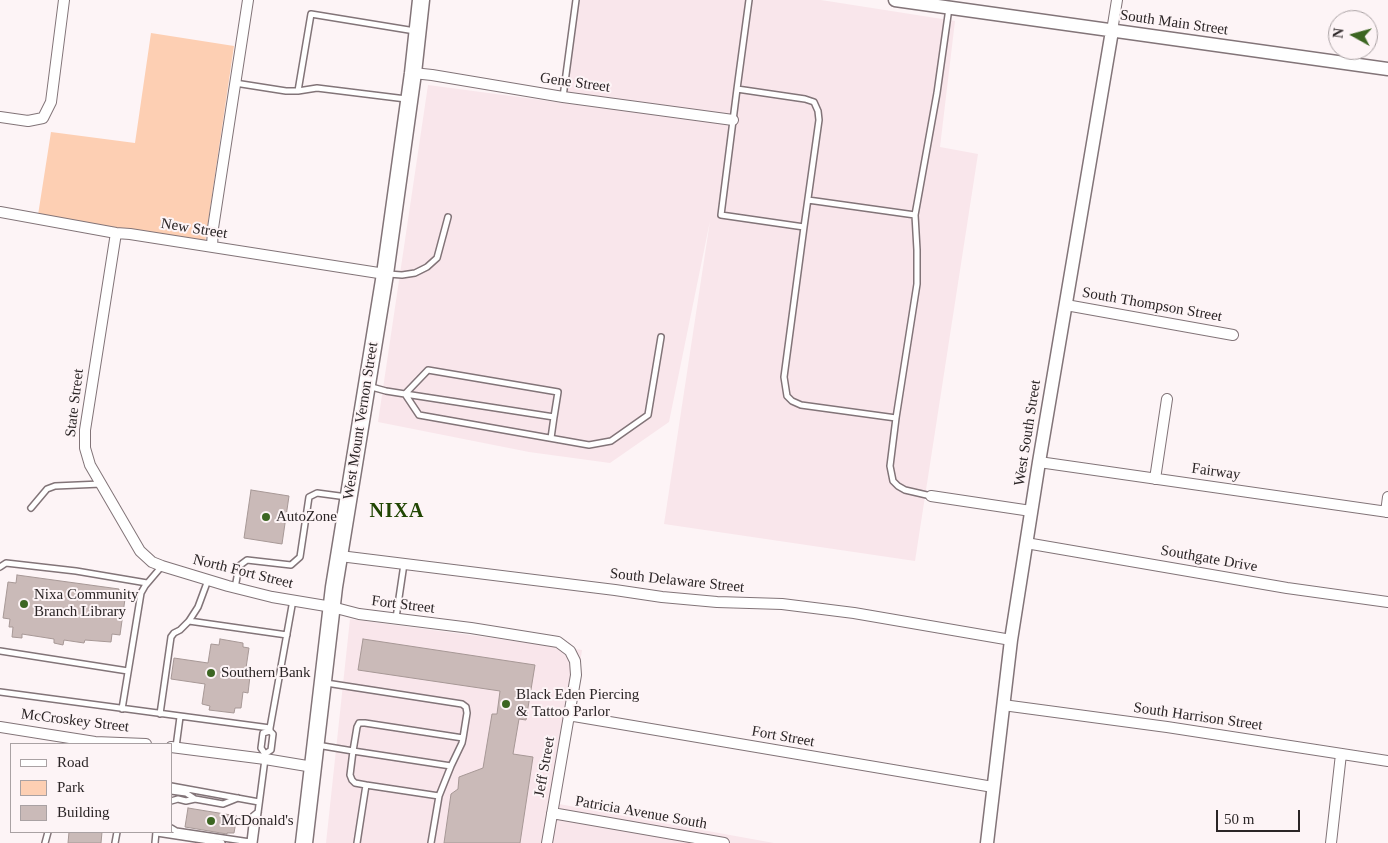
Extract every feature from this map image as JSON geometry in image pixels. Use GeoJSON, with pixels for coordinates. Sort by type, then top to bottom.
{"type":"FeatureCollection","features":[{"type":"Feature","properties":{"kind":"main road","name":"West Mount Vernon Street"},"geometry":{"type":"LineString","coordinates":[[304,843],[332,608],[385,274],[422,0]]}},
{"type":"Feature","properties":{"kind":"street"},"geometry":{"type":"LineString","coordinates":[[0,117],[28,121],[43,118],[51,102],[64,0]]}},
{"type":"Feature","properties":{"kind":"street"},"geometry":{"type":"LineString","coordinates":[[212,247],[213,228],[248,0]]}},
{"type":"Feature","properties":{"kind":"street","name":"South Main Street"},"geometry":{"type":"LineString","coordinates":[[895,0],[1388,69]]}},
{"type":"Feature","properties":{"kind":"street"},"geometry":{"type":"LineString","coordinates":[[1112,31],[1117,0]]}},
{"type":"Feature","properties":{"kind":"street","name":"West South Street"},"geometry":{"type":"LineString","coordinates":[[988,843],[1011,640],[1039,462],[1112,31]]}},
{"type":"Feature","properties":{"kind":"street","name":"Gene Street"},"geometry":{"type":"LineString","coordinates":[[413,73],[563,97],[733,120]]}},
{"type":"Feature","properties":{"kind":"street","name":"New Street"},"geometry":{"type":"LineString","coordinates":[[0,212],[116,233],[385,274]]}},
{"type":"Feature","properties":{"kind":"street","name":"State Street"},"geometry":{"type":"LineString","coordinates":[[116,233],[84,439],[90,465],[140,552],[149,560]]}},
{"type":"Feature","properties":{"kind":"street","name":"South Thompson Street"},"geometry":{"type":"LineString","coordinates":[[1066,305],[1233,335]]}},
{"type":"Feature","properties":{"kind":"street"},"geometry":{"type":"LineString","coordinates":[[1156,479],[1167,399]]}},
{"type":"Feature","properties":{"kind":"street","name":"Fairway"},"geometry":{"type":"LineString","coordinates":[[1039,462],[1387,512]]}},
{"type":"Feature","properties":{"kind":"street"},"geometry":{"type":"LineString","coordinates":[[931,496],[1031,511]]}},
{"type":"Feature","properties":{"kind":"street"},"geometry":{"type":"LineString","coordinates":[[1387,512],[1388,497]]}},
{"type":"Feature","properties":{"kind":"street","name":"Southgate Drive"},"geometry":{"type":"LineString","coordinates":[[1026,543],[1287,588],[1388,602]]}},
{"type":"Feature","properties":{"kind":"street","name":"South Delaware Street"},"geometry":{"type":"LineString","coordinates":[[340,556],[662,597],[717,602],[791,605],[854,613],[1011,640]]}},
{"type":"Feature","properties":{"kind":"street","name":"North Fort Street"},"geometry":{"type":"LineString","coordinates":[[149,560],[162,566],[235,588],[266,596],[332,608]]}},
{"type":"Feature","properties":{"kind":"street","name":"Fort Street"},"geometry":{"type":"LineString","coordinates":[[332,608],[359,614],[471,628]]}},
{"type":"Feature","properties":{"kind":"street","name":"Jeff Street"},"geometry":{"type":"LineString","coordinates":[[471,628],[558,642],[570,651],[575,661],[576,676],[547,843]]}},
{"type":"Feature","properties":{"kind":"street","name":"South Harrison Street"},"geometry":{"type":"LineString","coordinates":[[1003,705],[1388,760]]}},
{"type":"Feature","properties":{"kind":"street","name":"Fort Street"},"geometry":{"type":"LineString","coordinates":[[568,716],[993,787]]}},
{"type":"Feature","properties":{"kind":"street","name":"McCroskey Street"},"geometry":{"type":"LineString","coordinates":[[0,728],[46,739],[112,743]]}},
{"type":"Feature","properties":{"kind":"street"},"geometry":{"type":"LineString","coordinates":[[173,747],[265,756],[313,767]]}},
{"type":"Feature","properties":{"kind":"street"},"geometry":{"type":"LineString","coordinates":[[1331,843],[1341,754]]}},
{"type":"Feature","properties":{"kind":"street","name":"Patricia Avenue South"},"geometry":{"type":"LineString","coordinates":[[552,813],[724,843]]}},
{"type":"Feature","properties":{"kind":"lane"},"geometry":{"type":"LineString","coordinates":[[563,97],[576,0]]}},
{"type":"Feature","properties":{"kind":"lane"},"geometry":{"type":"LineString","coordinates":[[749,0],[721,215],[804,227]]}},
{"type":"Feature","properties":{"kind":"lane"},"geometry":{"type":"LineString","coordinates":[[931,496],[905,490],[898,486],[893,481],[890,466],[917,284],[915,215],[937,93],[949,8]]}},
{"type":"Feature","properties":{"kind":"lane"},"geometry":{"type":"LineString","coordinates":[[298,91],[311,14],[418,31]]}},
{"type":"Feature","properties":{"kind":"lane"},"geometry":{"type":"LineString","coordinates":[[235,84],[286,91],[317,88],[409,99]]}},
{"type":"Feature","properties":{"kind":"lane"},"geometry":{"type":"LineString","coordinates":[[737,89],[805,99],[814,102],[818,111],[819,120],[784,377],[787,396],[792,401],[801,405],[896,418]]}},
{"type":"Feature","properties":{"kind":"lane"},"geometry":{"type":"LineString","coordinates":[[808,200],[915,215]]}},
{"type":"Feature","properties":{"kind":"lane"},"geometry":{"type":"LineString","coordinates":[[385,274],[404,275],[415,273],[427,267],[437,258],[448,217]]}},
{"type":"Feature","properties":{"kind":"lane"},"geometry":{"type":"LineString","coordinates":[[404,394],[418,414],[589,445],[610,441],[648,415],[661,337]]}},
{"type":"Feature","properties":{"kind":"lane"},"geometry":{"type":"LineString","coordinates":[[404,394],[428,370],[558,392],[552,438]]}},
{"type":"Feature","properties":{"kind":"lane"},"geometry":{"type":"LineString","coordinates":[[366,386],[404,394],[554,417]]}},
{"type":"Feature","properties":{"kind":"lane"},"geometry":{"type":"LineString","coordinates":[[31,508],[47,489],[55,486],[101,484]]}},
{"type":"Feature","properties":{"kind":"lane"},"geometry":{"type":"LineString","coordinates":[[235,588],[239,566],[247,560],[291,565],[300,557],[309,497],[317,493],[350,498]]}},
{"type":"Feature","properties":{"kind":"lane"},"geometry":{"type":"LineString","coordinates":[[0,567],[6,563],[76,571],[147,583]]}},
{"type":"Feature","properties":{"kind":"lane"},"geometry":{"type":"LineString","coordinates":[[396,619],[404,564]]}},
{"type":"Feature","properties":{"kind":"lane"},"geometry":{"type":"LineString","coordinates":[[122,709],[141,593],[162,566]]}},
{"type":"Feature","properties":{"kind":"lane"},"geometry":{"type":"LineString","coordinates":[[160,714],[171,637],[189,621],[198,607],[208,580]]}},
{"type":"Feature","properties":{"kind":"lane"},"geometry":{"type":"LineString","coordinates":[[265,756],[271,750],[273,734],[270,730],[293,600]]}},
{"type":"Feature","properties":{"kind":"lane"},"geometry":{"type":"LineString","coordinates":[[189,621],[287,635]]}},
{"type":"Feature","properties":{"kind":"lane"},"geometry":{"type":"LineString","coordinates":[[0,651],[128,671]]}},
{"type":"Feature","properties":{"kind":"lane"},"geometry":{"type":"LineString","coordinates":[[323,682],[462,704],[466,707],[467,713],[462,743],[439,796],[432,843]]}},
{"type":"Feature","properties":{"kind":"lane"},"geometry":{"type":"LineString","coordinates":[[0,692],[270,730]]}},
{"type":"Feature","properties":{"kind":"lane"},"geometry":{"type":"LineString","coordinates":[[173,747],[180,717]]}},
{"type":"Feature","properties":{"kind":"lane"},"geometry":{"type":"LineString","coordinates":[[439,796],[355,783],[350,775],[356,727],[359,723],[364,722],[463,738]]}},
{"type":"Feature","properties":{"kind":"lane"},"geometry":{"type":"LineString","coordinates":[[254,843],[265,756],[261,748],[263,734],[270,730]]}},
{"type":"Feature","properties":{"kind":"lane"},"geometry":{"type":"LineString","coordinates":[[316,745],[452,766]]}},
{"type":"Feature","properties":{"kind":"lane"},"geometry":{"type":"LineString","coordinates":[[357,843],[366,785]]}},
{"type":"Feature","properties":{"kind":"lane"},"geometry":{"type":"LineString","coordinates":[[172,786],[259,802]]}},
{"type":"Feature","properties":{"kind":"lane"},"geometry":{"type":"LineString","coordinates":[[172,791],[186,793],[194,799]]}},
{"type":"Feature","properties":{"kind":"lane"},"geometry":{"type":"LineString","coordinates":[[172,801],[194,799],[223,804],[239,798]]}},
{"type":"Feature","properties":{"kind":"lane"},"geometry":{"type":"LineString","coordinates":[[172,829],[176,831],[250,842],[253,816],[258,812]]}},
{"type":"Feature","properties":{"kind":"lane"},"geometry":{"type":"LineString","coordinates":[[162,833],[222,843]]}},
{"type":"Feature","properties":{"kind":"shaded area"},"geometry":{"type":"Polygon","coordinates":[[[578,0],[821,0],[955,21],[940,147],[978,154],[915,561],[664,524],[710,221],[669,422],[610,463],[529,452],[378,422],[428,85],[564,103],[578,0]]]}},
{"type":"Feature","properties":{"kind":"shaded area"},"geometry":{"type":"Polygon","coordinates":[[[350,619],[582,650],[559,804],[774,843],[326,843],[350,619]]]}},
{"type":"Feature","properties":{"kind":"green space"},"geometry":{"type":"Polygon","coordinates":[[[151,33],[234,46],[205,243],[38,215],[51,132],[135,143],[151,33]]]}},
{"type":"Feature","properties":{"kind":"building","name":"AutoZone"},"geometry":{"type":"Polygon","coordinates":[[[251,490],[289,496],[282,544],[244,538],[251,490]]]}},
{"type":"Feature","properties":{"kind":"building"},"geometry":{"type":"Polygon","coordinates":[[[17,575],[119,589],[118,598],[125,599],[120,635],[112,634],[111,642],[85,640],[84,643],[64,640],[63,645],[54,643],[54,639],[22,634],[22,638],[12,637],[13,627],[9,627],[10,619],[3,618],[8,582],[16,583],[17,575]]]}},
{"type":"Feature","properties":{"kind":"building","name":"Southern Bank"},"geometry":{"type":"Polygon","coordinates":[[[220,639],[243,643],[243,647],[249,648],[246,668],[251,668],[248,693],[243,692],[241,708],[235,708],[234,713],[209,710],[210,706],[202,704],[205,684],[171,679],[174,658],[208,663],[211,644],[219,645],[220,639]]]}},
{"type":"Feature","properties":{"kind":"building"},"geometry":{"type":"Polygon","coordinates":[[[363,639],[535,665],[526,720],[519,719],[513,754],[533,757],[520,843],[444,843],[451,794],[458,789],[459,777],[483,768],[492,714],[497,714],[500,691],[358,670],[363,639]]]}},
{"type":"Feature","properties":{"kind":"building","name":"McDonald's"},"geometry":{"type":"Polygon","coordinates":[[[188,808],[237,816],[234,833],[227,834],[185,827],[188,808]]]}},
{"type":"Feature","properties":{"kind":"building"},"geometry":{"type":"Polygon","coordinates":[[[69,833],[102,833],[101,843],[68,843],[69,833]]]}},
{"type":"Feature","properties":{"kind":"place","name":"AutoZone"},"geometry":{"type":"Point","coordinates":[266,517]}},
{"type":"Feature","properties":{"kind":"place","name":"Nixa Community Branch Library"},"geometry":{"type":"Point","coordinates":[24,604]}},
{"type":"Feature","properties":{"kind":"place","name":"Southern Bank"},"geometry":{"type":"Point","coordinates":[211,673]}},
{"type":"Feature","properties":{"kind":"place","name":"Black Eden Piercing & Tattoo Parlor"},"geometry":{"type":"Point","coordinates":[506,704]}},
{"type":"Feature","properties":{"kind":"place","name":"McDonald's"},"geometry":{"type":"Point","coordinates":[211,821]}},
{"type":"Feature","properties":{"kind":"district","name":"NIXA"},"geometry":{"type":"Point","coordinates":[397,512]}}]}
